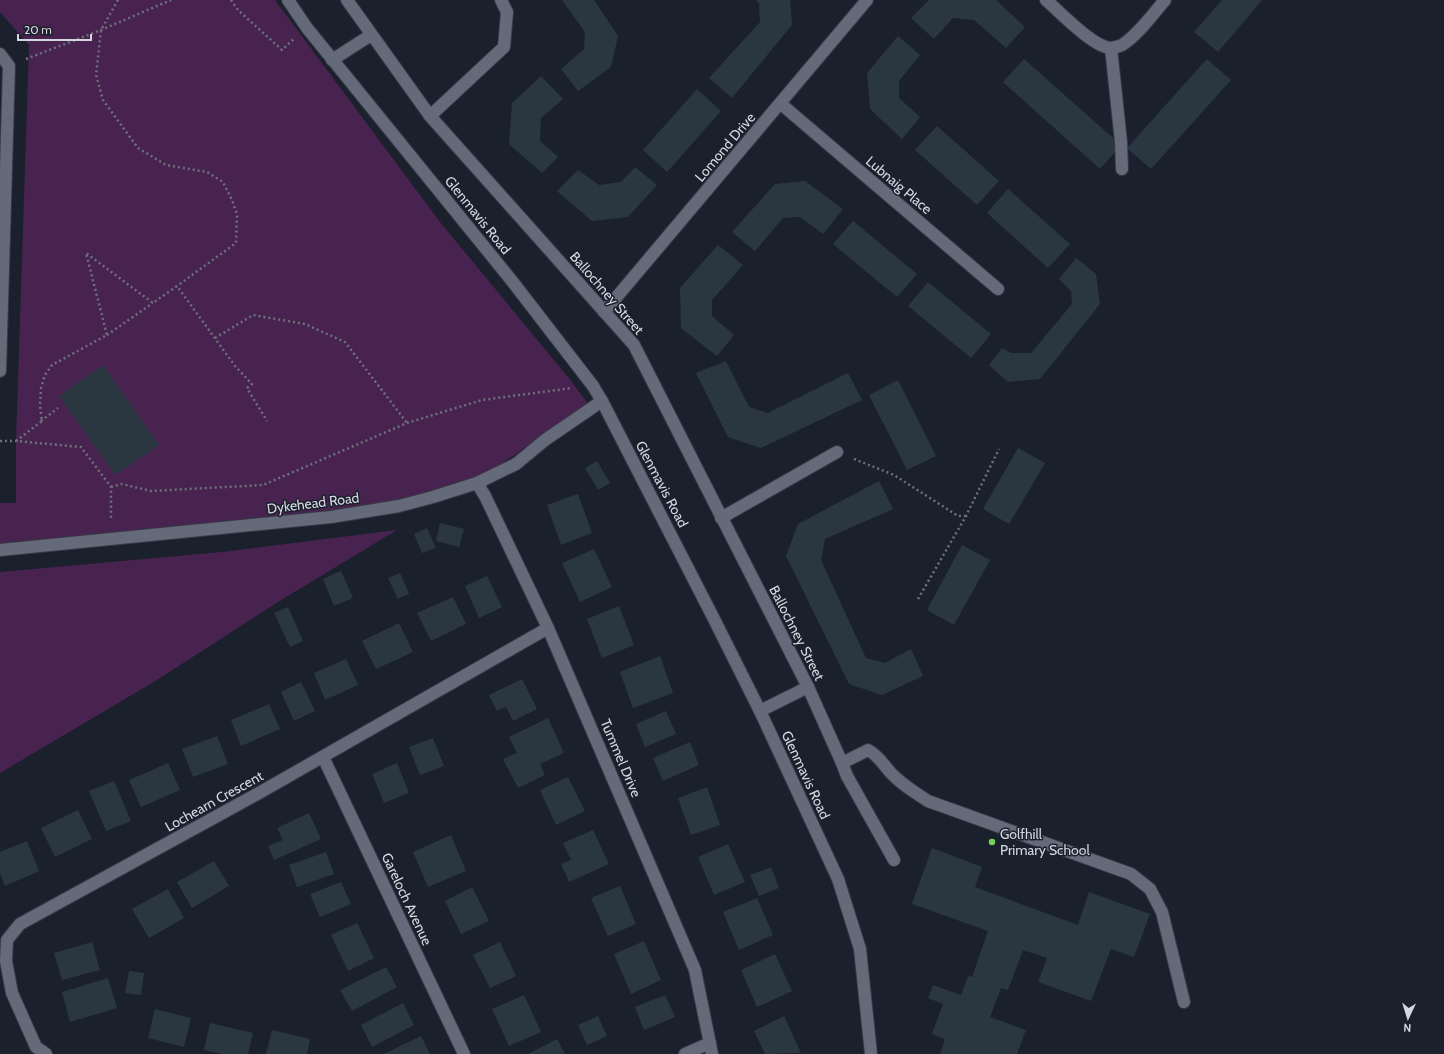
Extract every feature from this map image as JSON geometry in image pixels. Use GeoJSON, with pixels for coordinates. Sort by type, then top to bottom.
{"type":"FeatureCollection","features":[{"type":"Feature","properties":{"kind":"street","name":"Glenmavis Road"},"geometry":{"type":"LineString","coordinates":[[288,0],[307,28],[332,60],[512,281],[593,386],[602,401],[672,535],[760,711],[838,879],[860,949],[871,1054]]}},
{"type":"Feature","properties":{"kind":"street","name":"Ballochney Street"},"geometry":{"type":"LineString","coordinates":[[347,0],[430,116],[634,345],[808,687],[847,776],[894,860]]}},
{"type":"Feature","properties":{"kind":"street"},"geometry":{"type":"LineString","coordinates":[[430,116],[504,47],[508,12],[501,0]]}},
{"type":"Feature","properties":{"kind":"street"},"geometry":{"type":"LineString","coordinates":[[1046,0],[1090,38],[1111,48],[1122,45],[1134,35],[1165,0]]}},
{"type":"Feature","properties":{"kind":"street","name":"Lomond Drive"},"geometry":{"type":"LineString","coordinates":[[604,312],[781,104],[863,1]]}},
{"type":"Feature","properties":{"kind":"street"},"geometry":{"type":"LineString","coordinates":[[332,60],[372,36]]}},
{"type":"Feature","properties":{"kind":"street"},"geometry":{"type":"LineString","coordinates":[[1111,48],[1121,142],[1122,169]]}},
{"type":"Feature","properties":{"kind":"street"},"geometry":{"type":"LineString","coordinates":[[0,54],[9,66],[0,371]]}},
{"type":"Feature","properties":{"kind":"street","name":"Lubnaig Place"},"geometry":{"type":"LineString","coordinates":[[781,104],[998,289]]}},
{"type":"Feature","properties":{"kind":"street","name":"Dykehead Road"},"geometry":{"type":"LineString","coordinates":[[0,550],[331,517],[399,506],[433,498],[477,484],[516,464],[545,440],[602,401]]}},
{"type":"Feature","properties":{"kind":"street"},"geometry":{"type":"LineString","coordinates":[[721,518],[837,452]]}},
{"type":"Feature","properties":{"kind":"street","name":"Tummel Drive"},"geometry":{"type":"LineString","coordinates":[[477,484],[485,496],[548,628],[695,970],[711,1049]]}},
{"type":"Feature","properties":{"kind":"street","name":"Lochearn Crescent"},"geometry":{"type":"LineString","coordinates":[[46,1054],[36,1047],[12,993],[6,961],[7,940],[20,924],[323,757],[548,628]]}},
{"type":"Feature","properties":{"kind":"street"},"geometry":{"type":"LineString","coordinates":[[760,711],[808,687]]}},
{"type":"Feature","properties":{"kind":"street"},"geometry":{"type":"LineString","coordinates":[[842,763],[868,750],[875,753],[890,772],[907,788],[928,801],[1131,874],[1150,889],[1162,912],[1184,1002]]}},
{"type":"Feature","properties":{"kind":"street","name":"Gareloch Avenue"},"geometry":{"type":"LineString","coordinates":[[323,757],[464,1054]]}},
{"type":"Feature","properties":{"kind":"street"},"geometry":{"type":"LineString","coordinates":[[685,1054],[711,1049]]}},
{"type":"Feature","properties":{"kind":"path"},"geometry":{"type":"LineString","coordinates":[[42,421],[40,405],[41,388],[45,375],[52,365],[107,335],[236,243],[236,214],[232,200],[223,182],[207,172],[166,165],[138,148],[103,100],[96,75],[101,30],[118,0]]}},
{"type":"Feature","properties":{"kind":"path"},"geometry":{"type":"LineString","coordinates":[[9,66],[101,30],[171,0]]}},
{"type":"Feature","properties":{"kind":"path"},"geometry":{"type":"LineString","coordinates":[[230,0],[238,10],[282,50],[307,28]]}},
{"type":"Feature","properties":{"kind":"path"},"geometry":{"type":"LineString","coordinates":[[107,335],[86,253],[153,303]]}},
{"type":"Feature","properties":{"kind":"path"},"geometry":{"type":"LineString","coordinates":[[177,286],[235,366],[252,384],[246,388],[267,421]]}},
{"type":"Feature","properties":{"kind":"path"},"geometry":{"type":"LineString","coordinates":[[216,338],[253,315],[305,324],[345,342],[407,423]]}},
{"type":"Feature","properties":{"kind":"path"},"geometry":{"type":"LineString","coordinates":[[111,487],[122,484],[151,491],[263,485],[407,423],[482,400],[593,386]]}},
{"type":"Feature","properties":{"kind":"path"},"geometry":{"type":"LineString","coordinates":[[16,441],[58,408]]}},
{"type":"Feature","properties":{"kind":"path"},"geometry":{"type":"LineString","coordinates":[[0,441],[81,447],[111,487],[111,539]]}},
{"type":"Feature","properties":{"kind":"path"},"geometry":{"type":"LineString","coordinates":[[918,599],[966,516],[999,450]]}},
{"type":"Feature","properties":{"kind":"path"},"geometry":{"type":"LineString","coordinates":[[837,452],[894,475],[958,516],[966,516]]}},
{"type":"Feature","properties":{"kind":"shaded area"},"geometry":{"type":"Polygon","coordinates":[[[0,0],[275,0],[440,222],[572,382],[588,404],[474,481],[372,510],[0,548],[0,503],[16,503],[16,441],[29,45],[0,12],[0,0]]]}},
{"type":"Feature","properties":{"kind":"shaded area"},"geometry":{"type":"Polygon","coordinates":[[[397,530],[278,602],[157,680],[0,773],[0,572],[222,552],[397,530]]]}},
{"type":"Feature","properties":{"kind":"building"},"geometry":{"type":"Polygon","coordinates":[[[562,0],[594,0],[618,36],[611,67],[578,91],[561,69],[584,49],[585,32],[562,0]]]}},
{"type":"Feature","properties":{"kind":"building"},"geometry":{"type":"Polygon","coordinates":[[[756,0],[790,0],[792,25],[732,98],[709,78],[760,22],[759,3],[756,0]]]}},
{"type":"Feature","properties":{"kind":"building"},"geometry":{"type":"Polygon","coordinates":[[[929,0],[996,0],[1025,27],[1006,48],[974,20],[953,18],[934,39],[911,18],[929,0]]]}},
{"type":"Feature","properties":{"kind":"building"},"geometry":{"type":"Polygon","coordinates":[[[1222,0],[1262,0],[1218,52],[1194,32],[1222,0]]]}},
{"type":"Feature","properties":{"kind":"building"},"geometry":{"type":"Polygon","coordinates":[[[898,36],[920,55],[899,81],[899,98],[920,117],[902,139],[870,109],[867,73],[898,36]]]}},
{"type":"Feature","properties":{"kind":"building"},"geometry":{"type":"Polygon","coordinates":[[[1024,59],[1121,145],[1100,169],[1003,82],[1024,59]]]}},
{"type":"Feature","properties":{"kind":"building"},"geometry":{"type":"Polygon","coordinates":[[[1207,59],[1231,80],[1151,169],[1127,148],[1207,59]]]}},
{"type":"Feature","properties":{"kind":"building"},"geometry":{"type":"Polygon","coordinates":[[[541,76],[563,99],[541,118],[540,141],[558,157],[542,173],[509,144],[512,103],[541,76]]]}},
{"type":"Feature","properties":{"kind":"building"},"geometry":{"type":"Polygon","coordinates":[[[697,89],[721,111],[667,172],[643,150],[697,89]]]}},
{"type":"Feature","properties":{"kind":"building"},"geometry":{"type":"Polygon","coordinates":[[[937,126],[999,181],[977,205],[915,150],[937,126]]]}},
{"type":"Feature","properties":{"kind":"building"},"geometry":{"type":"Polygon","coordinates":[[[635,167],[657,185],[628,217],[592,221],[557,191],[578,170],[599,185],[621,182],[635,167]]]}},
{"type":"Feature","properties":{"kind":"building"},"geometry":{"type":"Polygon","coordinates":[[[805,181],[843,209],[823,234],[800,217],[783,218],[755,251],[732,232],[775,184],[805,181]]]}},
{"type":"Feature","properties":{"kind":"building"},"geometry":{"type":"Polygon","coordinates":[[[1008,189],[1070,244],[1048,268],[987,213],[1008,189]]]}},
{"type":"Feature","properties":{"kind":"building"},"geometry":{"type":"Polygon","coordinates":[[[853,221],[917,274],[897,297],[833,244],[853,221]]]}},
{"type":"Feature","properties":{"kind":"building"},"geometry":{"type":"Polygon","coordinates":[[[718,245],[743,265],[712,300],[712,316],[734,335],[717,356],[681,328],[680,288],[718,245]]]}},
{"type":"Feature","properties":{"kind":"building"},"geometry":{"type":"Polygon","coordinates":[[[1076,258],[1096,274],[1100,304],[1040,379],[1008,382],[989,365],[1002,348],[1011,353],[1031,353],[1072,304],[1071,291],[1059,279],[1076,258]]]}},
{"type":"Feature","properties":{"kind":"building"},"geometry":{"type":"Polygon","coordinates":[[[928,282],[991,334],[971,358],[908,306],[928,282]]]}},
{"type":"Feature","properties":{"kind":"building"},"geometry":{"type":"Polygon","coordinates":[[[726,361],[749,407],[768,413],[848,373],[862,400],[761,448],[728,437],[696,373],[726,361]]]}},
{"type":"Feature","properties":{"kind":"building"},"geometry":{"type":"Polygon","coordinates":[[[103,365],[159,445],[115,475],[59,396],[103,365]]]}},
{"type":"Feature","properties":{"kind":"building"},"geometry":{"type":"Polygon","coordinates":[[[898,380],[936,456],[907,470],[869,395],[898,380]]]}},
{"type":"Feature","properties":{"kind":"building"},"geometry":{"type":"Polygon","coordinates":[[[1018,448],[1045,463],[1009,524],[983,509],[1018,448]]]}},
{"type":"Feature","properties":{"kind":"building"},"geometry":{"type":"Polygon","coordinates":[[[597,461],[610,483],[598,490],[585,468],[597,461]]]}},
{"type":"Feature","properties":{"kind":"building"},"geometry":{"type":"Polygon","coordinates":[[[879,481],[893,509],[825,539],[821,560],[866,658],[885,663],[911,649],[923,676],[882,695],[849,684],[786,556],[798,524],[879,481]]]}},
{"type":"Feature","properties":{"kind":"building"},"geometry":{"type":"Polygon","coordinates":[[[578,494],[592,533],[561,545],[547,505],[578,494]]]}},
{"type":"Feature","properties":{"kind":"building"},"geometry":{"type":"Polygon","coordinates":[[[440,523],[464,529],[459,547],[436,541],[440,523]]]}},
{"type":"Feature","properties":{"kind":"building"},"geometry":{"type":"Polygon","coordinates":[[[427,528],[436,548],[422,553],[414,534],[427,528]]]}},
{"type":"Feature","properties":{"kind":"building"},"geometry":{"type":"Polygon","coordinates":[[[962,545],[990,560],[954,625],[927,610],[962,545]]]}},
{"type":"Feature","properties":{"kind":"building"},"geometry":{"type":"Polygon","coordinates":[[[594,549],[612,587],[580,602],[562,563],[594,549]]]}},
{"type":"Feature","properties":{"kind":"building"},"geometry":{"type":"Polygon","coordinates":[[[341,571],[353,598],[334,606],[323,579],[341,571]]]}},
{"type":"Feature","properties":{"kind":"building"},"geometry":{"type":"Polygon","coordinates":[[[400,573],[409,594],[398,599],[388,578],[400,573]]]}},
{"type":"Feature","properties":{"kind":"building"},"geometry":{"type":"Polygon","coordinates":[[[487,576],[502,607],[479,618],[465,586],[487,576]]]}},
{"type":"Feature","properties":{"kind":"building"},"geometry":{"type":"Polygon","coordinates":[[[453,597],[466,624],[431,641],[417,613],[453,597]]]}},
{"type":"Feature","properties":{"kind":"building"},"geometry":{"type":"Polygon","coordinates":[[[619,606],[634,645],[602,658],[587,619],[619,606]]]}},
{"type":"Feature","properties":{"kind":"building"},"geometry":{"type":"Polygon","coordinates":[[[288,607],[303,641],[290,647],[274,613],[288,607]]]}},
{"type":"Feature","properties":{"kind":"building"},"geometry":{"type":"Polygon","coordinates":[[[399,623],[413,652],[376,669],[362,641],[399,623]]]}},
{"type":"Feature","properties":{"kind":"building"},"geometry":{"type":"Polygon","coordinates":[[[660,656],[673,693],[633,708],[620,672],[660,656]]]}},
{"type":"Feature","properties":{"kind":"building"},"geometry":{"type":"Polygon","coordinates":[[[346,659],[358,685],[325,700],[314,673],[346,659]]]}},
{"type":"Feature","properties":{"kind":"building"},"geometry":{"type":"Polygon","coordinates":[[[522,679],[537,709],[513,721],[506,707],[497,711],[489,695],[522,679]]]}},
{"type":"Feature","properties":{"kind":"building"},"geometry":{"type":"Polygon","coordinates":[[[301,682],[315,711],[294,721],[281,692],[301,682]]]}},
{"type":"Feature","properties":{"kind":"building"},"geometry":{"type":"Polygon","coordinates":[[[269,704],[280,729],[241,746],[231,720],[269,704]]]}},
{"type":"Feature","properties":{"kind":"building"},"geometry":{"type":"Polygon","coordinates":[[[666,711],[676,734],[645,747],[636,724],[666,711]]]}},
{"type":"Feature","properties":{"kind":"building"},"geometry":{"type":"Polygon","coordinates":[[[548,718],[564,753],[540,764],[545,775],[518,788],[503,759],[517,753],[509,737],[548,718]]]}},
{"type":"Feature","properties":{"kind":"building"},"geometry":{"type":"Polygon","coordinates":[[[217,736],[228,764],[193,777],[182,749],[217,736]]]}},
{"type":"Feature","properties":{"kind":"building"},"geometry":{"type":"Polygon","coordinates":[[[433,738],[444,766],[420,775],[409,747],[433,738]]]}},
{"type":"Feature","properties":{"kind":"building"},"geometry":{"type":"Polygon","coordinates":[[[690,742],[699,765],[663,781],[653,758],[690,742]]]}},
{"type":"Feature","properties":{"kind":"building"},"geometry":{"type":"Polygon","coordinates":[[[168,763],[180,790],[141,807],[129,780],[168,763]]]}},
{"type":"Feature","properties":{"kind":"building"},"geometry":{"type":"Polygon","coordinates":[[[397,763],[409,793],[384,803],[372,774],[397,763]]]}},
{"type":"Feature","properties":{"kind":"building"},"geometry":{"type":"Polygon","coordinates":[[[568,777],[585,811],[556,825],[540,790],[568,777]]]}},
{"type":"Feature","properties":{"kind":"building"},"geometry":{"type":"Polygon","coordinates":[[[114,781],[131,821],[106,831],[89,791],[114,781]]]}},
{"type":"Feature","properties":{"kind":"building"},"geometry":{"type":"Polygon","coordinates":[[[707,787],[720,825],[691,835],[678,798],[707,787]]]}},
{"type":"Feature","properties":{"kind":"building"},"geometry":{"type":"Polygon","coordinates":[[[78,810],[92,839],[55,857],[41,828],[78,810]]]}},
{"type":"Feature","properties":{"kind":"building"},"geometry":{"type":"Polygon","coordinates":[[[309,813],[321,839],[274,860],[268,846],[283,840],[277,828],[309,813]]]}},
{"type":"Feature","properties":{"kind":"building"},"geometry":{"type":"Polygon","coordinates":[[[593,830],[609,864],[569,882],[561,864],[571,860],[563,843],[593,830]]]}},
{"type":"Feature","properties":{"kind":"building"},"geometry":{"type":"Polygon","coordinates":[[[451,835],[466,871],[428,887],[413,852],[451,835]]]}},
{"type":"Feature","properties":{"kind":"building"},"geometry":{"type":"Polygon","coordinates":[[[27,841],[39,871],[5,886],[0,873],[0,852],[27,841]]]}},
{"type":"Feature","properties":{"kind":"building"},"geometry":{"type":"Polygon","coordinates":[[[728,844],[745,882],[714,895],[698,857],[728,844]]]}},
{"type":"Feature","properties":{"kind":"building"},"geometry":{"type":"Polygon","coordinates":[[[932,848],[982,867],[975,887],[1078,925],[1089,892],[1150,914],[1134,957],[1111,949],[1091,1001],[1038,982],[1047,958],[1023,950],[1008,990],[1001,988],[990,1017],[1026,1030],[1017,1054],[940,1054],[945,1039],[932,1034],[943,1004],[928,998],[933,985],[961,995],[968,976],[972,977],[988,931],[912,904],[932,848]]]}},
{"type":"Feature","properties":{"kind":"building"},"geometry":{"type":"Polygon","coordinates":[[[326,852],[334,874],[297,887],[289,865],[326,852]]]}},
{"type":"Feature","properties":{"kind":"building"},"geometry":{"type":"Polygon","coordinates":[[[214,861],[229,886],[192,908],[177,882],[214,861]]]}},
{"type":"Feature","properties":{"kind":"building"},"geometry":{"type":"Polygon","coordinates":[[[771,867],[779,888],[759,896],[750,875],[771,867]]]}},
{"type":"Feature","properties":{"kind":"building"},"geometry":{"type":"Polygon","coordinates":[[[341,882],[351,904],[320,917],[310,894],[341,882]]]}},
{"type":"Feature","properties":{"kind":"building"},"geometry":{"type":"Polygon","coordinates":[[[620,886],[636,924],[608,936],[591,898],[620,886]]]}},
{"type":"Feature","properties":{"kind":"building"},"geometry":{"type":"Polygon","coordinates":[[[472,887],[489,921],[461,934],[445,901],[472,887]]]}},
{"type":"Feature","properties":{"kind":"building"},"geometry":{"type":"Polygon","coordinates":[[[168,889],[184,918],[149,938],[132,909],[168,889]]]}},
{"type":"Feature","properties":{"kind":"building"},"geometry":{"type":"Polygon","coordinates":[[[757,898],[773,935],[739,950],[723,912],[757,898]]]}},
{"type":"Feature","properties":{"kind":"building"},"geometry":{"type":"Polygon","coordinates":[[[357,923],[374,958],[348,971],[331,935],[357,923]]]}},
{"type":"Feature","properties":{"kind":"building"},"geometry":{"type":"Polygon","coordinates":[[[644,941],[661,980],[631,994],[614,954],[644,941]]]}},
{"type":"Feature","properties":{"kind":"building"},"geometry":{"type":"Polygon","coordinates":[[[92,942],[100,970],[62,980],[54,953],[92,942]]]}},
{"type":"Feature","properties":{"kind":"building"},"geometry":{"type":"Polygon","coordinates":[[[500,942],[516,976],[490,988],[473,955],[500,942]]]}},
{"type":"Feature","properties":{"kind":"building"},"geometry":{"type":"Polygon","coordinates":[[[775,954],[792,991],[757,1007],[741,970],[775,954]]]}},
{"type":"Feature","properties":{"kind":"building"},"geometry":{"type":"Polygon","coordinates":[[[386,967],[397,987],[352,1011],[340,990],[386,967]]]}},
{"type":"Feature","properties":{"kind":"building"},"geometry":{"type":"Polygon","coordinates":[[[129,971],[144,973],[141,995],[125,993],[129,971]]]}},
{"type":"Feature","properties":{"kind":"building"},"geometry":{"type":"Polygon","coordinates":[[[108,978],[117,1008],[70,1022],[62,992],[108,978]]]}},
{"type":"Feature","properties":{"kind":"building"},"geometry":{"type":"Polygon","coordinates":[[[524,995],[541,1032],[509,1046],[492,1009],[524,995]]]}},
{"type":"Feature","properties":{"kind":"building"},"geometry":{"type":"Polygon","coordinates":[[[665,995],[675,1017],[644,1030],[635,1007],[665,995]]]}},
{"type":"Feature","properties":{"kind":"building"},"geometry":{"type":"Polygon","coordinates":[[[403,1003],[414,1025],[372,1047],[361,1025],[403,1003]]]}},
{"type":"Feature","properties":{"kind":"building"},"geometry":{"type":"Polygon","coordinates":[[[155,1009],[191,1018],[184,1047],[148,1038],[155,1009]]]}},
{"type":"Feature","properties":{"kind":"building"},"geometry":{"type":"Polygon","coordinates":[[[598,1016],[607,1036],[587,1045],[578,1025],[598,1016]]]}},
{"type":"Feature","properties":{"kind":"building"},"geometry":{"type":"Polygon","coordinates":[[[784,1016],[801,1053],[765,1054],[754,1031],[784,1016]]]}},
{"type":"Feature","properties":{"kind":"building"},"geometry":{"type":"Polygon","coordinates":[[[210,1023],[253,1033],[248,1054],[223,1054],[204,1050],[210,1023]]]}},
{"type":"Feature","properties":{"kind":"building"},"geometry":{"type":"Polygon","coordinates":[[[272,1030],[310,1039],[307,1054],[266,1054],[272,1030]]]}},
{"type":"Feature","properties":{"kind":"building"},"geometry":{"type":"Polygon","coordinates":[[[421,1036],[430,1054],[384,1054],[421,1036]]]}},
{"type":"Feature","properties":{"kind":"building"},"geometry":{"type":"Polygon","coordinates":[[[557,1039],[565,1054],[528,1054],[557,1039]]]}},
{"type":"Feature","properties":{"kind":"place","name":"Golfhill Primary School"},"geometry":{"type":"Point","coordinates":[992,842]}}]}
